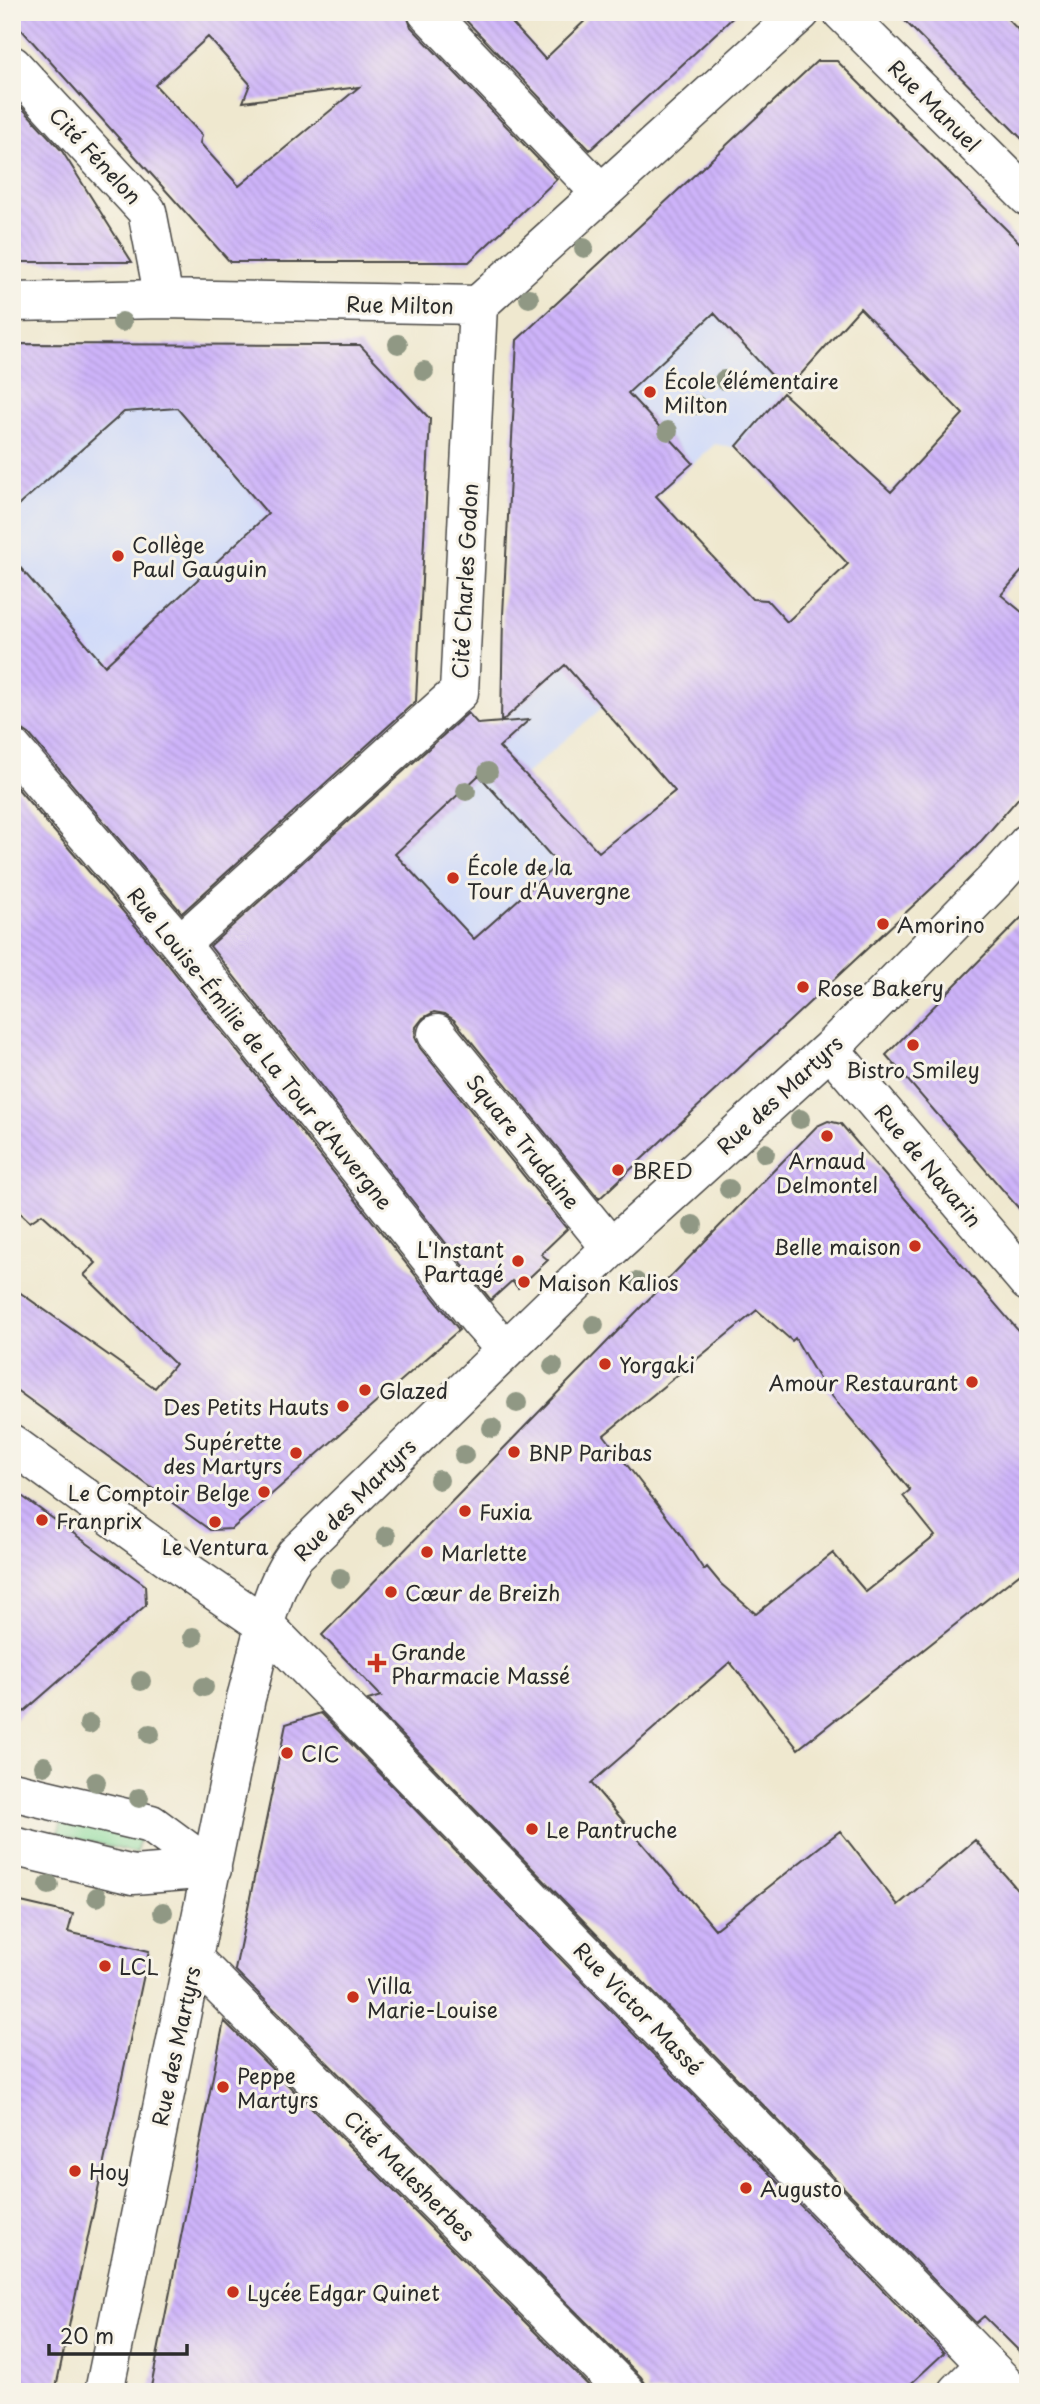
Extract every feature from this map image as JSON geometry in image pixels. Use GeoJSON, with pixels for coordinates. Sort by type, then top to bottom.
{"type":"FeatureCollection","features":[{"type":"Feature","properties":{"kind":"street"},"geometry":{"type":"LineString","coordinates":[[427,12],[601,193]]}},
{"type":"Feature","properties":{"kind":"street","name":"Rue Milton"},"geometry":{"type":"LineString","coordinates":[[12,302],[164,299],[478,305],[801,12]]}},
{"type":"Feature","properties":{"kind":"street","name":"Rue Manuel"},"geometry":{"type":"LineString","coordinates":[[842,12],[1028,197]]}},
{"type":"Feature","properties":{"kind":"street","name":"Cité Fénelon"},"geometry":{"type":"LineString","coordinates":[[12,65],[147,211],[164,299]]}},
{"type":"Feature","properties":{"kind":"street","name":"Cité Charles Godon"},"geometry":{"type":"LineString","coordinates":[[180,944],[459,692],[478,305]]}},
{"type":"Feature","properties":{"kind":"street","name":"Rue Louise-Émilie de La Tour d'Auvergne"},"geometry":{"type":"LineString","coordinates":[[12,748],[180,944],[480,1321],[506,1350]]}},
{"type":"Feature","properties":{"kind":"street","name":"Rue des Martyrs"},"geometry":{"type":"LineString","coordinates":[[104,2392],[247,1698],[265,1625],[286,1567],[295,1555],[611,1248],[830,1049],[1028,843]]}},
{"type":"Feature","properties":{"kind":"street","name":"Square Trudaine"},"geometry":{"type":"LineString","coordinates":[[437,1034],[611,1248]]}},
{"type":"Feature","properties":{"kind":"street","name":"Rue de Navarin"},"geometry":{"type":"LineString","coordinates":[[830,1049],[1028,1282]]}},
{"type":"Feature","properties":{"kind":"street","name":"Rue Victor Massé"},"geometry":{"type":"LineString","coordinates":[[12,1444],[265,1625],[1013,2392]]}},
{"type":"Feature","properties":{"kind":"street"},"geometry":{"type":"LineString","coordinates":[[12,1790],[151,1824],[212,1869]]}},
{"type":"Feature","properties":{"kind":"street"},"geometry":{"type":"LineString","coordinates":[[12,1846],[133,1875],[212,1869]]}},
{"type":"Feature","properties":{"kind":"street","name":"Cité Malesherbes"},"geometry":{"type":"LineString","coordinates":[[193,1959],[626,2392]]}},
{"type":"Feature","properties":{"kind":"street"},"geometry":{"type":"LineString","coordinates":[[958,2392],[986,2364]]}},
{"type":"Feature","properties":{"kind":"shaded area","name":"École élémentaire Milton"},"geometry":{"type":"Polygon","coordinates":[[[636,229],[786,391],[735,448],[715,444],[592,554],[517,340],[636,229]]]}},
{"type":"Feature","properties":{"kind":"shaded area","name":"Collège Paul Gauguin"},"geometry":{"type":"Polygon","coordinates":[[[12,344],[122,344],[268,514],[40,726],[12,693],[12,344]]]}},
{"type":"Feature","properties":{"kind":"shaded area","name":"École de la Tour d'Auvergne"},"geometry":{"type":"Polygon","coordinates":[[[565,665],[602,708],[499,797],[558,864],[360,1049],[248,981],[486,729],[499,721],[502,723],[565,665]]]}},
{"type":"Feature","properties":{"kind":"green space"},"geometry":{"type":"Polygon","coordinates":[[[63,1815],[141,1833],[136,1853],[58,1834],[63,1815]]]}},
{"type":"Feature","properties":{"kind":"building"},"geometry":{"type":"Polygon","coordinates":[[[12,12],[406,12],[411,27],[557,179],[469,262],[230,262],[12,19],[12,12]],[[208,37],[155,85],[202,135],[200,143],[239,186],[359,87],[243,102],[250,84],[208,37]]]}},
{"type":"Feature","properties":{"kind":"building"},"geometry":{"type":"Polygon","coordinates":[[[458,12],[502,12],[545,59],[594,12],[739,12],[590,150],[458,12]]]}},
{"type":"Feature","properties":{"kind":"building"},"geometry":{"type":"Polygon","coordinates":[[[896,12],[1001,12],[1028,40],[1028,145],[896,12]]]}},
{"type":"Feature","properties":{"kind":"building"},"geometry":{"type":"Polygon","coordinates":[[[817,61],[837,61],[1028,251],[1028,564],[1001,595],[1028,617],[1028,787],[976,847],[599,1199],[454,1020],[445,1014],[434,1012],[423,1018],[416,1027],[415,1037],[420,1048],[567,1229],[541,1254],[548,1260],[518,1288],[512,1281],[491,1300],[210,946],[468,713],[478,724],[529,720],[499,747],[599,852],[675,791],[565,665],[501,722],[503,615],[517,340],[817,61]],[[860,308],[786,391],[714,313],[628,393],[693,463],[656,496],[752,599],[767,600],[787,622],[848,564],[737,446],[783,393],[891,492],[963,414],[860,308]],[[479,775],[395,854],[474,939],[558,864],[479,775]]]}},
{"type":"Feature","properties":{"kind":"building"},"geometry":{"type":"Polygon","coordinates":[[[12,97],[62,151],[132,262],[12,262],[12,97]]]}},
{"type":"Feature","properties":{"kind":"building"},"geometry":{"type":"Polygon","coordinates":[[[12,344],[360,345],[430,419],[416,701],[182,913],[29,734],[20,728],[12,727],[12,558],[105,666],[268,514],[177,408],[124,412],[12,511],[12,344]]]}},
{"type":"Feature","properties":{"kind":"building"},"geometry":{"type":"Polygon","coordinates":[[[12,782],[163,958],[459,1330],[232,1529],[210,1530],[12,1387],[12,1287],[155,1388],[175,1364],[84,1275],[96,1263],[42,1214],[30,1222],[12,1205],[12,782]]]}},
{"type":"Feature","properties":{"kind":"building"},"geometry":{"type":"Polygon","coordinates":[[[1028,911],[1028,1219],[886,1055],[1028,911]]]}},
{"type":"Feature","properties":{"kind":"building"},"geometry":{"type":"Polygon","coordinates":[[[828,1121],[841,1124],[1028,1342],[1028,1567],[798,1749],[730,1662],[591,1783],[715,1929],[840,1831],[898,1905],[975,1840],[1028,1902],[1028,2360],[984,2316],[976,2323],[368,1700],[381,1696],[322,1635],[817,1126],[828,1121]],[[757,1310],[604,1435],[680,1534],[704,1570],[707,1567],[721,1584],[756,1614],[833,1553],[866,1592],[935,1536],[903,1496],[910,1490],[822,1384],[795,1338],[792,1341],[757,1310]]]}},
{"type":"Feature","properties":{"kind":"building"},"geometry":{"type":"Polygon","coordinates":[[[12,1489],[145,1585],[146,1605],[12,1722],[12,1489]]]}},
{"type":"Feature","properties":{"kind":"building"},"geometry":{"type":"Polygon","coordinates":[[[321,1713],[944,2353],[902,2392],[647,2392],[647,2386],[641,2377],[235,1970],[286,1724],[321,1713]]]}},
{"type":"Feature","properties":{"kind":"building"},"geometry":{"type":"Polygon","coordinates":[[[21,1902],[73,1914],[68,1932],[149,1951],[55,2392],[12,2392],[12,1919],[17,1920],[21,1902]]]}},
{"type":"Feature","properties":{"kind":"building"},"geometry":{"type":"Polygon","coordinates":[[[224,2021],[595,2392],[150,2392],[224,2021]]]}},
{"type":"Feature","properties":{"kind":"place","name":"École élémentaire Milton"},"geometry":{"type":"Point","coordinates":[650,392]}},
{"type":"Feature","properties":{"kind":"place","name":"Collège Paul Gauguin"},"geometry":{"type":"Point","coordinates":[118,556]}},
{"type":"Feature","properties":{"kind":"place","name":"École de la Tour d'Auvergne"},"geometry":{"type":"Point","coordinates":[453,878]}},
{"type":"Feature","properties":{"kind":"place","name":"Amorino"},"geometry":{"type":"Point","coordinates":[883,924]}},
{"type":"Feature","properties":{"kind":"place","name":"Rose Bakery"},"geometry":{"type":"Point","coordinates":[803,987]}},
{"type":"Feature","properties":{"kind":"place","name":"Bistro Smiley"},"geometry":{"type":"Point","coordinates":[913,1045]}},
{"type":"Feature","properties":{"kind":"place","name":"Arnaud Delmontel"},"geometry":{"type":"Point","coordinates":[827,1136]}},
{"type":"Feature","properties":{"kind":"place","name":"BRED"},"geometry":{"type":"Point","coordinates":[618,1170]}},
{"type":"Feature","properties":{"kind":"place","name":"Belle maison"},"geometry":{"type":"Point","coordinates":[915,1246]}},
{"type":"Feature","properties":{"kind":"place","name":"L'Instant Partagé"},"geometry":{"type":"Point","coordinates":[518,1261]}},
{"type":"Feature","properties":{"kind":"place","name":"Maison Kalios"},"geometry":{"type":"Point","coordinates":[524,1282]}},
{"type":"Feature","properties":{"kind":"place","name":"Yorgaki"},"geometry":{"type":"Point","coordinates":[605,1364]}},
{"type":"Feature","properties":{"kind":"place","name":"Amour Restaurant"},"geometry":{"type":"Point","coordinates":[972,1382]}},
{"type":"Feature","properties":{"kind":"place","name":"Glazed"},"geometry":{"type":"Point","coordinates":[365,1390]}},
{"type":"Feature","properties":{"kind":"place","name":"Des Petits Hauts"},"geometry":{"type":"Point","coordinates":[343,1406]}},
{"type":"Feature","properties":{"kind":"place","name":"BNP Paribas"},"geometry":{"type":"Point","coordinates":[514,1452]}},
{"type":"Feature","properties":{"kind":"place","name":"Supérette des Martyrs"},"geometry":{"type":"Point","coordinates":[296,1453]}},
{"type":"Feature","properties":{"kind":"place","name":"Le Comptoir Belge"},"geometry":{"type":"Point","coordinates":[264,1492]}},
{"type":"Feature","properties":{"kind":"place","name":"Fuxia"},"geometry":{"type":"Point","coordinates":[465,1511]}},
{"type":"Feature","properties":{"kind":"place","name":"Franprix"},"geometry":{"type":"Point","coordinates":[42,1520]}},
{"type":"Feature","properties":{"kind":"place","name":"Le Ventura"},"geometry":{"type":"Point","coordinates":[215,1522]}},
{"type":"Feature","properties":{"kind":"place","name":"Marlette"},"geometry":{"type":"Point","coordinates":[427,1552]}},
{"type":"Feature","properties":{"kind":"place","name":"Cœur de Breizh"},"geometry":{"type":"Point","coordinates":[391,1592]}},
{"type":"Feature","properties":{"kind":"place","name":"Grande Pharmacie Massé"},"geometry":{"type":"Point","coordinates":[377,1663]}},
{"type":"Feature","properties":{"kind":"place","name":"CIC"},"geometry":{"type":"Point","coordinates":[287,1753]}},
{"type":"Feature","properties":{"kind":"place","name":"Le Pantruche"},"geometry":{"type":"Point","coordinates":[532,1829]}},
{"type":"Feature","properties":{"kind":"place","name":"LCL"},"geometry":{"type":"Point","coordinates":[105,1966]}},
{"type":"Feature","properties":{"kind":"place","name":"Villa Marie-Louise"},"geometry":{"type":"Point","coordinates":[353,1997]}},
{"type":"Feature","properties":{"kind":"place","name":"Peppe Martyrs"},"geometry":{"type":"Point","coordinates":[223,2087]}},
{"type":"Feature","properties":{"kind":"place","name":"Hoy"},"geometry":{"type":"Point","coordinates":[75,2171]}},
{"type":"Feature","properties":{"kind":"place","name":"Augusto"},"geometry":{"type":"Point","coordinates":[746,2188]}},
{"type":"Feature","properties":{"kind":"place","name":"Lycée Edgar Quinet"},"geometry":{"type":"Point","coordinates":[233,2292]}}]}
